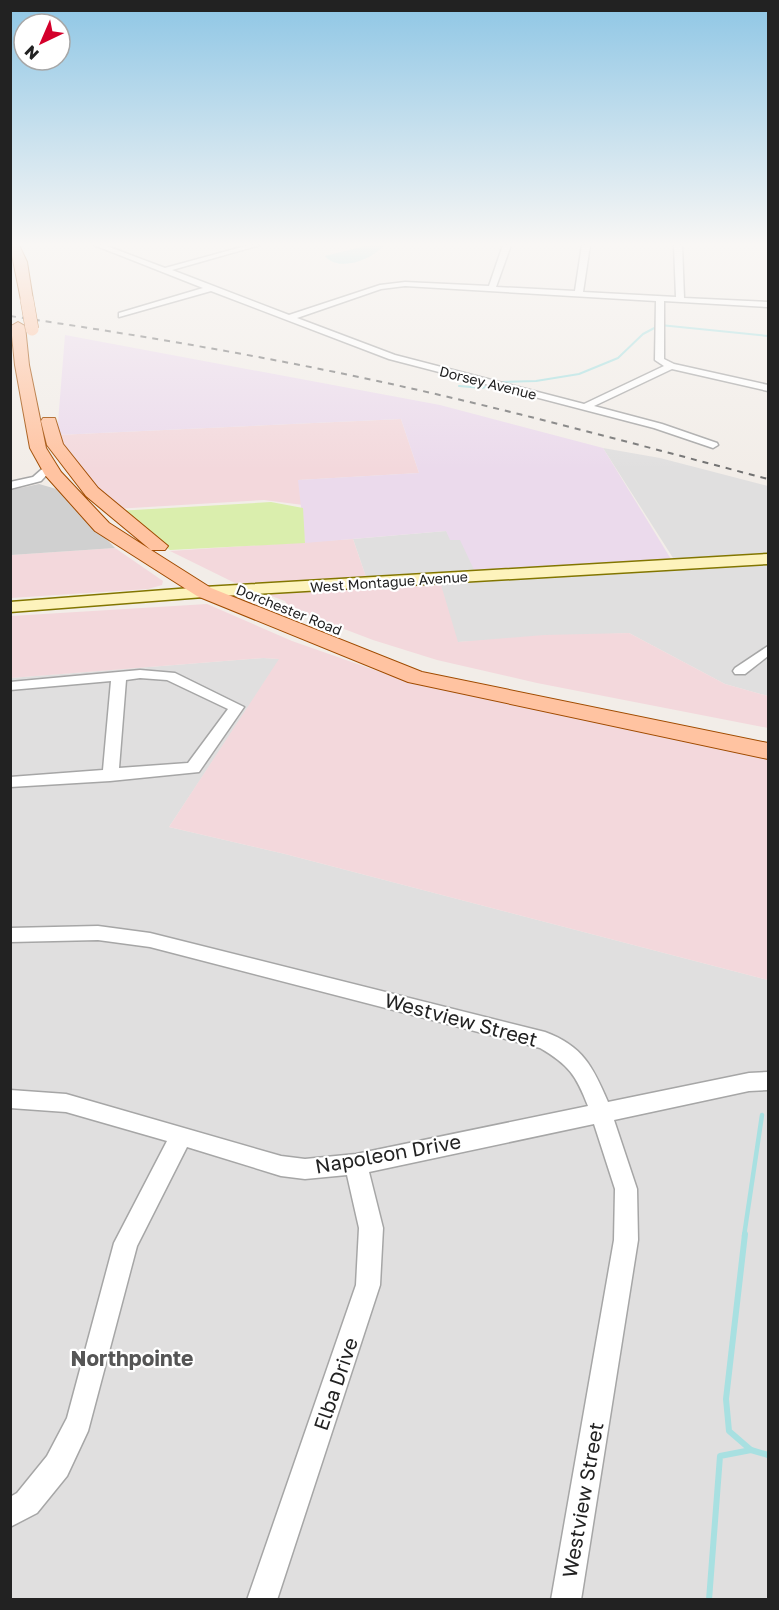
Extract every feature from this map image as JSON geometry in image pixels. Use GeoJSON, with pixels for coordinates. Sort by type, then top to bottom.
{"type":"FeatureCollection","features":[{"type":"Feature","properties":{"kind":"main road","name":"Dorchester Road"},"geometry":{"type":"LineString","coordinates":[[24,320],[55,445],[92,492],[111,511],[170,555],[241,591],[425,665],[768,737]]}},
{"type":"Feature","properties":{"kind":"main road","name":"Dorchester Road"},"geometry":{"type":"LineString","coordinates":[[25,328],[22,365],[38,448],[61,484],[108,532],[204,592],[416,677],[768,751]]}},
{"type":"Feature","properties":{"kind":"street","name":"Dorsey Avenue"},"geometry":{"type":"LineString","coordinates":[[293,320],[400,359],[658,426],[712,445]]}},
{"type":"Feature","properties":{"kind":"street"},"geometry":{"type":"LineString","coordinates":[[659,320],[657,342],[660,360],[671,366],[768,388]]}},
{"type":"Feature","properties":{"kind":"street"},"geometry":{"type":"LineString","coordinates":[[585,407],[671,366]]}},
{"type":"Feature","properties":{"kind":"street"},"geometry":{"type":"LineString","coordinates":[[26,483],[37,478],[49,466]]}},
{"type":"Feature","properties":{"kind":"street"},"geometry":{"type":"LineString","coordinates":[[10,486],[26,483],[61,484]]}},
{"type":"Feature","properties":{"kind":"street","name":"West Montague Avenue"},"geometry":{"type":"LineString","coordinates":[[10,607],[204,592],[768,559]]}},
{"type":"Feature","properties":{"kind":"street"},"geometry":{"type":"LineString","coordinates":[[740,671],[768,650]]}},
{"type":"Feature","properties":{"kind":"street"},"geometry":{"type":"LineString","coordinates":[[110,776],[119,676]]}},
{"type":"Feature","properties":{"kind":"street"},"geometry":{"type":"LineString","coordinates":[[10,686],[119,676],[170,676],[237,707],[193,768],[10,782]]}},
{"type":"Feature","properties":{"kind":"street","name":"Westview Street"},"geometry":{"type":"LineString","coordinates":[[10,935],[98,933],[150,940],[545,1041],[568,1054],[584,1070],[601,1112],[626,1189],[626,1240],[566,1599]]}},
{"type":"Feature","properties":{"kind":"street","name":"Napoleon Drive"},"geometry":{"type":"LineString","coordinates":[[10,1099],[66,1103],[182,1135],[281,1166],[305,1169],[356,1164],[749,1082],[768,1081]]}},
{"type":"Feature","properties":{"kind":"street"},"geometry":{"type":"LineString","coordinates":[[10,1513],[27,1503],[57,1466],[80,1422],[126,1242],[182,1135]]}},
{"type":"Feature","properties":{"kind":"street","name":"Elba Drive"},"geometry":{"type":"LineString","coordinates":[[262,1599],[368,1286],[371,1228],[356,1164]]}},
{"type":"Feature","properties":{"kind":"shaded area"},"geometry":{"type":"Polygon","coordinates":[[[65,335],[440,405],[603,448],[674,564],[477,576],[460,540],[450,540],[446,531],[305,543],[298,480],[419,473],[401,419],[57,435],[65,335]]]}},
{"type":"Feature","properties":{"kind":"shaded area"},"geometry":{"type":"Polygon","coordinates":[[[401,419],[419,473],[299,480],[303,505],[264,500],[115,509],[74,464],[57,435],[401,419]]]}},
{"type":"Feature","properties":{"kind":"shaded area"},"geometry":{"type":"Polygon","coordinates":[[[603,448],[660,458],[768,486],[768,696],[725,684],[629,633],[458,642],[368,583],[353,539],[446,531],[460,539],[675,561],[603,448]]]}},
{"type":"Feature","properties":{"kind":"shaded area"},"geometry":{"type":"Polygon","coordinates":[[[39,484],[60,490],[115,548],[11,555],[11,490],[39,484]]]}},
{"type":"Feature","properties":{"kind":"shaded area"},"geometry":{"type":"Polygon","coordinates":[[[353,539],[368,583],[439,578],[458,642],[544,635],[629,633],[725,684],[768,696],[768,728],[537,683],[437,660],[373,640],[289,608],[285,601],[235,583],[170,551],[353,539]]]}},
{"type":"Feature","properties":{"kind":"shaded area"},"geometry":{"type":"Polygon","coordinates":[[[115,548],[163,581],[162,585],[148,589],[11,598],[11,555],[115,548]]]}},
{"type":"Feature","properties":{"kind":"shaded area"},"geometry":{"type":"Polygon","coordinates":[[[207,604],[292,641],[386,674],[462,694],[768,757],[768,980],[285,854],[169,827],[279,659],[263,658],[11,678],[11,616],[207,604]]]}},
{"type":"Feature","properties":{"kind":"shaded area","name":"Northpointe"},"geometry":{"type":"Polygon","coordinates":[[[263,658],[280,659],[169,827],[285,854],[768,980],[768,1599],[11,1600],[11,678],[263,658]]]}},
{"type":"Feature","properties":{"kind":"green space"},"geometry":{"type":"Polygon","coordinates":[[[271,502],[303,508],[305,543],[170,550],[117,511],[271,502]]]}},
{"type":"Feature","properties":{"kind":"waterway"},"geometry":{"type":"LineString","coordinates":[[459,386],[482,388],[502,382],[536,381],[579,374],[618,358],[643,334],[660,325],[768,336]]}},
{"type":"Feature","properties":{"kind":"waterway"},"geometry":{"type":"LineString","coordinates":[[744,1236],[762,1115]]}},
{"type":"Feature","properties":{"kind":"waterway"},"geometry":{"type":"LineString","coordinates":[[745,1234],[726,1399],[729,1431],[751,1450]]}},
{"type":"Feature","properties":{"kind":"waterway"},"geometry":{"type":"LineString","coordinates":[[709,1600],[720,1456],[751,1450]]}},
{"type":"Feature","properties":{"kind":"waterway"},"geometry":{"type":"LineString","coordinates":[[751,1450],[768,1455]]}},
{"type":"Feature","properties":{"kind":"railway"},"geometry":{"type":"LineString","coordinates":[[37,320],[182,343],[406,387],[768,479]]}},
{"type":"Feature","properties":{"kind":"district","name":"Northpointe"},"geometry":{"type":"Point","coordinates":[132,1359]}}]}
